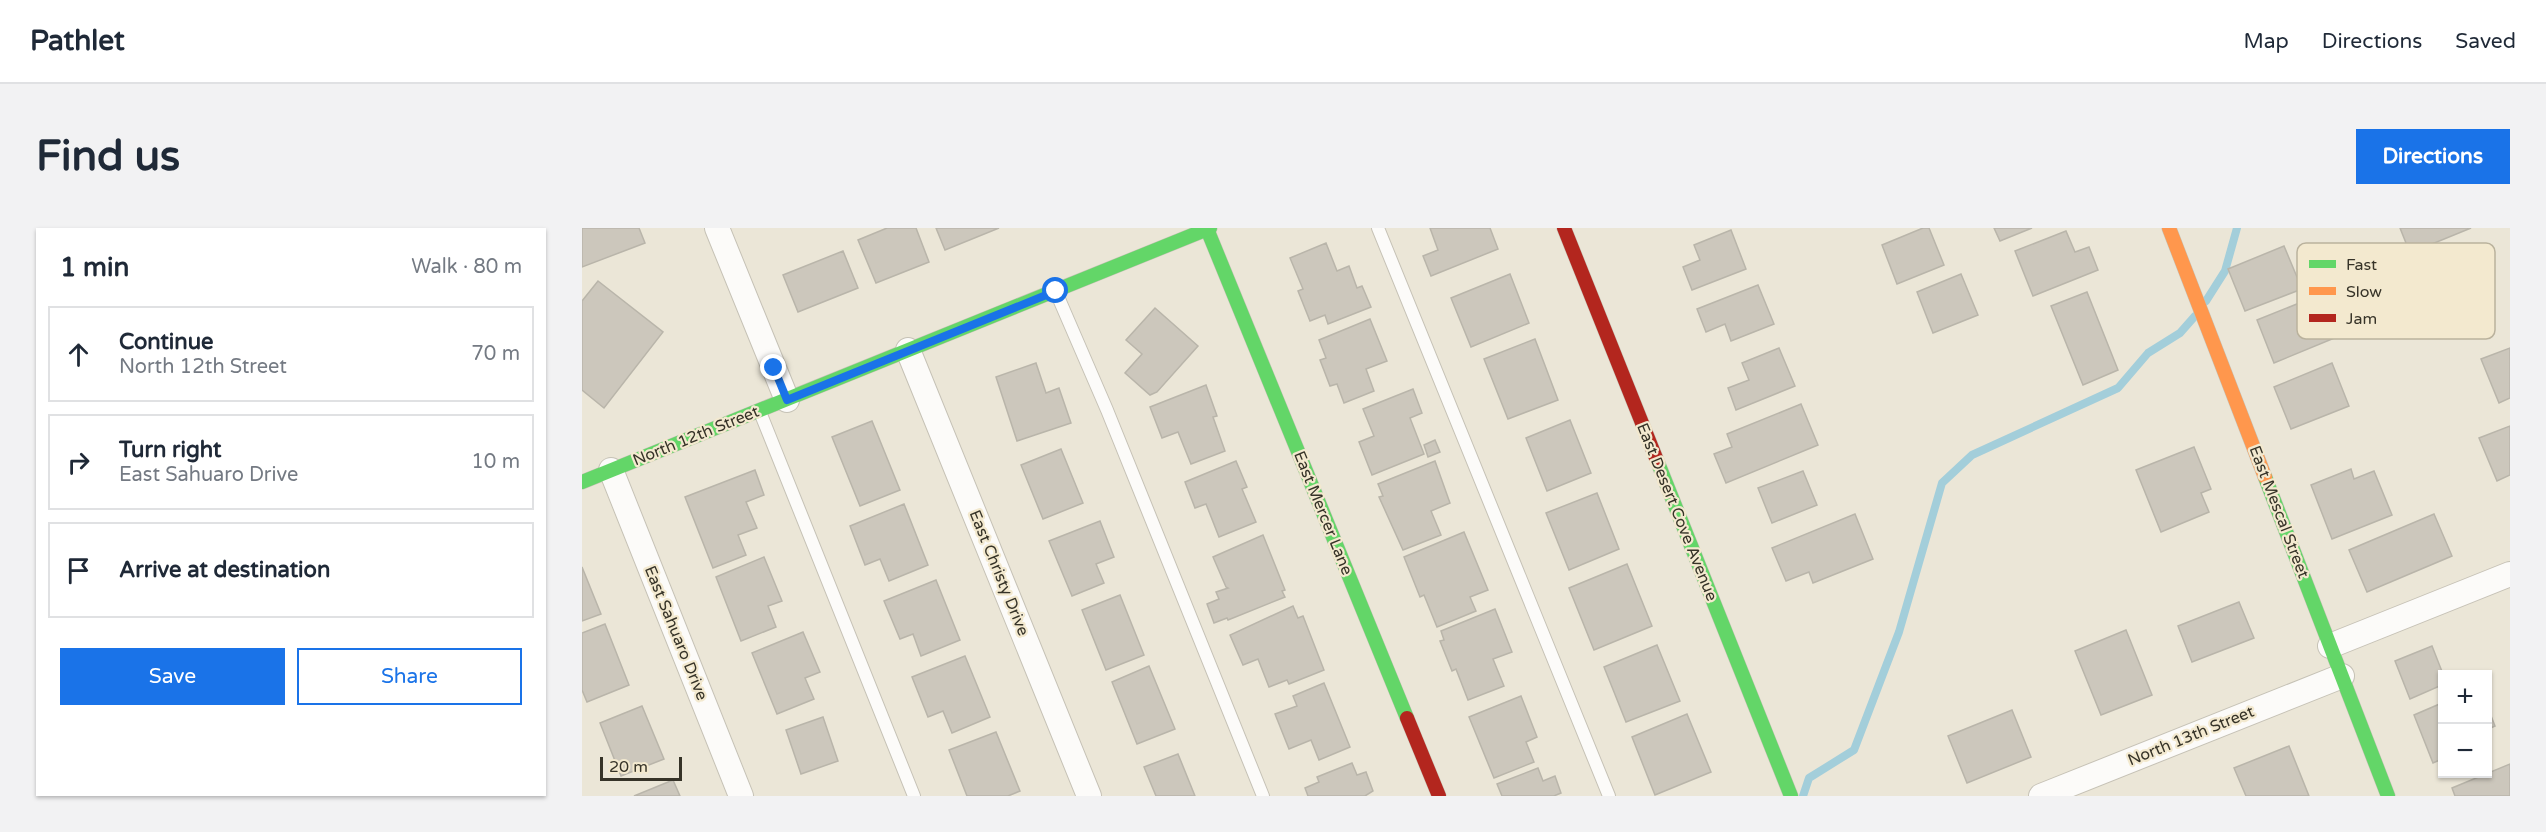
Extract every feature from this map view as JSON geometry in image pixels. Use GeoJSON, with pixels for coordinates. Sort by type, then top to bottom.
{"type":"FeatureCollection","features":[{"type":"Feature","properties":{"kind":"street"},"geometry":{"type":"LineString","coordinates":[[717,228],[787,400]]}},
{"type":"Feature","properties":{"kind":"street","name":"East Desert Cove Avenue"},"geometry":{"type":"LineString","coordinates":[[1564,228],[1791,796]]}},
{"type":"Feature","properties":{"kind":"street","name":"East Mescal Street"},"geometry":{"type":"LineString","coordinates":[[2169,228],[2388,796]]}},
{"type":"Feature","properties":{"kind":"street","name":"North 12th Street"},"geometry":{"type":"LineString","coordinates":[[582,482],[1209,229]]}},
{"type":"Feature","properties":{"kind":"street","name":"East Mercer Lane"},"geometry":{"type":"LineString","coordinates":[[1209,229],[1439,796]]}},
{"type":"Feature","properties":{"kind":"street","name":"East Christy Drive"},"geometry":{"type":"LineString","coordinates":[[908,350],[1089,796]]}},
{"type":"Feature","properties":{"kind":"street","name":"East Sahuaro Drive"},"geometry":{"type":"LineString","coordinates":[[611,470],[741,796]]}},
{"type":"Feature","properties":{"kind":"street"},"geometry":{"type":"LineString","coordinates":[[2330,646],[2510,574]]}},
{"type":"Feature","properties":{"kind":"street","name":"North 13th Street"},"geometry":{"type":"LineString","coordinates":[[2041,796],[2342,676]]}},
{"type":"Feature","properties":{"kind":"lane"},"geometry":{"type":"LineString","coordinates":[[1378,228],[1609,796]]}},
{"type":"Feature","properties":{"kind":"lane"},"geometry":{"type":"LineString","coordinates":[[1056,291],[1107,410],[1263,796]]}},
{"type":"Feature","properties":{"kind":"lane"},"geometry":{"type":"LineString","coordinates":[[760,411],[914,796]]}},
{"type":"Feature","properties":{"kind":"building"},"geometry":{"type":"Polygon","coordinates":[[[582,228],[639,228],[645,243],[582,267],[582,228]]]}},
{"type":"Feature","properties":{"kind":"building"},"geometry":{"type":"Polygon","coordinates":[[[887,228],[916,228],[929,262],[876,283],[858,240],[887,228]]]}},
{"type":"Feature","properties":{"kind":"building"},"geometry":{"type":"Polygon","coordinates":[[[936,228],[999,228],[945,250],[936,228]]]}},
{"type":"Feature","properties":{"kind":"building"},"geometry":{"type":"Polygon","coordinates":[[[1430,228],[1490,228],[1498,249],[1431,276],[1423,256],[1438,250],[1430,228]]]}},
{"type":"Feature","properties":{"kind":"building"},"geometry":{"type":"Polygon","coordinates":[[[1923,228],[1929,228],[1944,265],[1897,284],[1882,245],[1923,228]]]}},
{"type":"Feature","properties":{"kind":"building"},"geometry":{"type":"Polygon","coordinates":[[[1994,228],[2032,228],[2000,241],[1994,228]]]}},
{"type":"Feature","properties":{"kind":"building"},"geometry":{"type":"Polygon","coordinates":[[[2400,228],[2471,228],[2434,243],[2406,243],[2400,228]]]}},
{"type":"Feature","properties":{"kind":"building"},"geometry":{"type":"Polygon","coordinates":[[[1731,230],[1746,269],[1692,290],[1683,267],[1700,260],[1694,245],[1731,230]]]}},
{"type":"Feature","properties":{"kind":"building"},"geometry":{"type":"Polygon","coordinates":[[[2066,231],[2075,252],[2089,247],[2098,270],[2033,296],[2015,251],[2066,231]]]}},
{"type":"Feature","properties":{"kind":"building"},"geometry":{"type":"Polygon","coordinates":[[[1326,243],[1337,271],[1349,266],[1357,288],[1362,286],[1371,307],[1328,324],[1325,315],[1310,321],[1298,291],[1303,289],[1290,258],[1326,243]]]}},
{"type":"Feature","properties":{"kind":"building"},"geometry":{"type":"Polygon","coordinates":[[[2284,246],[2297,277],[2297,291],[2245,311],[2228,269],[2284,246]]]}},
{"type":"Feature","properties":{"kind":"building"},"geometry":{"type":"Polygon","coordinates":[[[843,251],[858,288],[798,312],[783,275],[843,251]]]}},
{"type":"Feature","properties":{"kind":"building"},"geometry":{"type":"Polygon","coordinates":[[[1510,274],[1529,323],[1471,347],[1451,298],[1510,274]]]}},
{"type":"Feature","properties":{"kind":"building"},"geometry":{"type":"Polygon","coordinates":[[[1961,274],[1978,315],[1933,333],[1917,292],[1961,274]]]}},
{"type":"Feature","properties":{"kind":"building"},"geometry":{"type":"Polygon","coordinates":[[[598,281],[663,332],[604,408],[582,390],[582,301],[598,281]]]}},
{"type":"Feature","properties":{"kind":"building"},"geometry":{"type":"Polygon","coordinates":[[[1758,285],[1774,324],[1731,341],[1725,324],[1706,332],[1697,309],[1758,285]]]}},
{"type":"Feature","properties":{"kind":"building"},"geometry":{"type":"Polygon","coordinates":[[[2087,292],[2118,370],[2083,385],[2051,306],[2087,292]]]}},
{"type":"Feature","properties":{"kind":"building"},"geometry":{"type":"Polygon","coordinates":[[[2297,304],[2297,339],[2332,339],[2274,363],[2257,320],[2297,304]]]}},
{"type":"Feature","properties":{"kind":"building"},"geometry":{"type":"Polygon","coordinates":[[[1155,308],[1198,346],[1157,392],[1150,395],[1125,373],[1142,354],[1126,340],[1155,308]]]}},
{"type":"Feature","properties":{"kind":"building"},"geometry":{"type":"Polygon","coordinates":[[[1370,319],[1387,361],[1366,369],[1374,391],[1344,403],[1337,384],[1330,386],[1320,360],[1326,358],[1319,340],[1370,319]]]}},
{"type":"Feature","properties":{"kind":"building"},"geometry":{"type":"Polygon","coordinates":[[[1535,339],[1558,400],[1508,419],[1484,359],[1535,339]]]}},
{"type":"Feature","properties":{"kind":"building"},"geometry":{"type":"Polygon","coordinates":[[[1779,348],[1795,386],[1736,410],[1728,388],[1749,380],[1742,363],[1779,348]]]}},
{"type":"Feature","properties":{"kind":"building"},"geometry":{"type":"Polygon","coordinates":[[[2510,348],[2510,398],[2499,403],[2481,359],[2510,348]]]}},
{"type":"Feature","properties":{"kind":"building"},"geometry":{"type":"Polygon","coordinates":[[[1036,363],[1046,393],[1059,388],[1071,423],[1017,441],[996,377],[1036,363]]]}},
{"type":"Feature","properties":{"kind":"building"},"geometry":{"type":"Polygon","coordinates":[[[2332,363],[2349,406],[2291,429],[2274,387],[2332,363]]]}},
{"type":"Feature","properties":{"kind":"building"},"geometry":{"type":"Polygon","coordinates":[[[1206,385],[1217,416],[1213,417],[1225,451],[1191,464],[1178,432],[1162,438],[1150,407],[1206,385]]]}},
{"type":"Feature","properties":{"kind":"building"},"geometry":{"type":"Polygon","coordinates":[[[1413,389],[1422,413],[1410,418],[1424,454],[1372,475],[1359,442],[1374,436],[1363,409],[1413,389]]]}},
{"type":"Feature","properties":{"kind":"building"},"geometry":{"type":"Polygon","coordinates":[[[1801,404],[1818,445],[1726,483],[1714,454],[1732,447],[1727,434],[1801,404]]]}},
{"type":"Feature","properties":{"kind":"building"},"geometry":{"type":"Polygon","coordinates":[[[1570,420],[1591,473],[1547,491],[1526,438],[1570,420]]]}},
{"type":"Feature","properties":{"kind":"building"},"geometry":{"type":"Polygon","coordinates":[[[872,421],[900,490],[860,506],[832,437],[872,421]]]}},
{"type":"Feature","properties":{"kind":"building"},"geometry":{"type":"Polygon","coordinates":[[[2510,426],[2510,475],[2497,481],[2479,438],[2510,426]]]}},
{"type":"Feature","properties":{"kind":"building"},"geometry":{"type":"Polygon","coordinates":[[[1435,440],[1440,452],[1428,457],[1424,445],[1435,440]]]}},
{"type":"Feature","properties":{"kind":"building"},"geometry":{"type":"Polygon","coordinates":[[[2194,447],[2211,489],[2201,493],[2209,512],[2161,532],[2136,470],[2194,447]]]}},
{"type":"Feature","properties":{"kind":"building"},"geometry":{"type":"Polygon","coordinates":[[[1061,449],[1083,503],[1043,519],[1021,465],[1061,449]]]}},
{"type":"Feature","properties":{"kind":"building"},"geometry":{"type":"Polygon","coordinates":[[[1236,461],[1247,487],[1242,489],[1256,522],[1219,537],[1206,504],[1195,508],[1185,482],[1236,461]]]}},
{"type":"Feature","properties":{"kind":"building"},"geometry":{"type":"Polygon","coordinates":[[[1435,461],[1450,503],[1431,511],[1441,535],[1403,550],[1379,497],[1383,496],[1378,484],[1435,461]]]}},
{"type":"Feature","properties":{"kind":"building"},"geometry":{"type":"Polygon","coordinates":[[[2351,469],[2354,479],[2374,471],[2392,515],[2332,539],[2311,485],[2351,469]]]}},
{"type":"Feature","properties":{"kind":"building"},"geometry":{"type":"Polygon","coordinates":[[[755,470],[764,495],[746,502],[757,528],[738,535],[746,555],[713,568],[685,497],[755,470]]]}},
{"type":"Feature","properties":{"kind":"building"},"geometry":{"type":"Polygon","coordinates":[[[1803,471],[1817,505],[1772,523],[1758,488],[1803,471]]]}},
{"type":"Feature","properties":{"kind":"building"},"geometry":{"type":"Polygon","coordinates":[[[1597,493],[1619,549],[1569,570],[1546,513],[1597,493]]]}},
{"type":"Feature","properties":{"kind":"building"},"geometry":{"type":"Polygon","coordinates":[[[904,504],[928,565],[889,581],[880,559],[865,565],[850,526],[904,504]]]}},
{"type":"Feature","properties":{"kind":"building"},"geometry":{"type":"Polygon","coordinates":[[[1855,514],[1873,559],[1813,583],[1809,572],[1786,581],[1772,548],[1855,514]]]}},
{"type":"Feature","properties":{"kind":"building"},"geometry":{"type":"Polygon","coordinates":[[[2434,514],[2452,556],[2367,592],[2349,550],[2434,514]]]}},
{"type":"Feature","properties":{"kind":"building"},"geometry":{"type":"Polygon","coordinates":[[[1100,521],[1114,557],[1096,564],[1104,583],[1072,596],[1049,541],[1100,521]]]}},
{"type":"Feature","properties":{"kind":"building"},"geometry":{"type":"Polygon","coordinates":[[[1464,532],[1488,590],[1470,597],[1476,611],[1437,627],[1424,595],[1420,597],[1404,557],[1464,532]]]}},
{"type":"Feature","properties":{"kind":"building"},"geometry":{"type":"Polygon","coordinates":[[[1263,535],[1285,590],[1282,591],[1285,597],[1228,620],[1227,618],[1214,623],[1207,604],[1219,599],[1216,592],[1228,588],[1213,557],[1263,535]]]}},
{"type":"Feature","properties":{"kind":"building"},"geometry":{"type":"Polygon","coordinates":[[[764,557],[782,601],[768,606],[776,627],[741,641],[716,577],[764,557]]]}},
{"type":"Feature","properties":{"kind":"building"},"geometry":{"type":"Polygon","coordinates":[[[1627,564],[1652,626],[1594,650],[1569,588],[1627,564]]]}},
{"type":"Feature","properties":{"kind":"building"},"geometry":{"type":"Polygon","coordinates":[[[582,567],[601,614],[582,621],[582,567]]]}},
{"type":"Feature","properties":{"kind":"building"},"geometry":{"type":"Polygon","coordinates":[[[936,580],[960,640],[921,656],[913,634],[900,639],[884,601],[936,580]]]}},
{"type":"Feature","properties":{"kind":"building"},"geometry":{"type":"Polygon","coordinates":[[[1120,595],[1144,655],[1106,670],[1082,610],[1120,595]]]}},
{"type":"Feature","properties":{"kind":"building"},"geometry":{"type":"Polygon","coordinates":[[[2239,602],[2254,638],[2192,662],[2178,626],[2239,602]]]}},
{"type":"Feature","properties":{"kind":"building"},"geometry":{"type":"Polygon","coordinates":[[[1293,606],[1298,618],[1303,616],[1324,670],[1289,684],[1287,680],[1269,687],[1258,659],[1243,665],[1230,635],[1293,606]]]}},
{"type":"Feature","properties":{"kind":"building"},"geometry":{"type":"Polygon","coordinates":[[[1495,609],[1512,652],[1493,659],[1504,686],[1468,700],[1456,669],[1452,671],[1440,641],[1444,640],[1441,631],[1495,609]]]}},
{"type":"Feature","properties":{"kind":"building"},"geometry":{"type":"Polygon","coordinates":[[[605,624],[629,685],[587,702],[582,690],[582,633],[605,624]]]}},
{"type":"Feature","properties":{"kind":"building"},"geometry":{"type":"Polygon","coordinates":[[[2126,630],[2152,695],[2101,715],[2075,651],[2126,630]]]}},
{"type":"Feature","properties":{"kind":"building"},"geometry":{"type":"Polygon","coordinates":[[[803,632],[820,672],[805,678],[814,699],[777,714],[752,653],[803,632]]]}},
{"type":"Feature","properties":{"kind":"building"},"geometry":{"type":"Polygon","coordinates":[[[1657,645],[1680,701],[1626,722],[1604,667],[1657,645]]]}},
{"type":"Feature","properties":{"kind":"building"},"geometry":{"type":"Polygon","coordinates":[[[2432,646],[2441,670],[2438,670],[2438,687],[2410,699],[2395,661],[2432,646]]]}},
{"type":"Feature","properties":{"kind":"building"},"geometry":{"type":"Polygon","coordinates":[[[965,656],[990,717],[952,733],[943,711],[928,717],[912,677],[965,656]]]}},
{"type":"Feature","properties":{"kind":"building"},"geometry":{"type":"Polygon","coordinates":[[[1149,666],[1175,729],[1137,744],[1112,682],[1149,666]]]}},
{"type":"Feature","properties":{"kind":"building"},"geometry":{"type":"Polygon","coordinates":[[[1324,683],[1350,747],[1319,760],[1311,740],[1289,749],[1275,714],[1297,706],[1293,696],[1324,683]]]}},
{"type":"Feature","properties":{"kind":"building"},"geometry":{"type":"Polygon","coordinates":[[[1521,696],[1537,737],[1526,742],[1534,762],[1494,778],[1469,717],[1521,696]]]}},
{"type":"Feature","properties":{"kind":"building"},"geometry":{"type":"Polygon","coordinates":[[[2438,705],[2438,761],[2433,763],[2414,715],[2438,705]]]}},
{"type":"Feature","properties":{"kind":"building"},"geometry":{"type":"Polygon","coordinates":[[[642,706],[664,759],[621,776],[600,723],[642,706]]]}},
{"type":"Feature","properties":{"kind":"building"},"geometry":{"type":"Polygon","coordinates":[[[2012,710],[2031,757],[1967,783],[1948,736],[2012,710]]]}},
{"type":"Feature","properties":{"kind":"building"},"geometry":{"type":"Polygon","coordinates":[[[1687,714],[1711,772],[1655,795],[1632,737],[1687,714]]]}},
{"type":"Feature","properties":{"kind":"building"},"geometry":{"type":"Polygon","coordinates":[[[823,717],[838,761],[801,774],[786,730],[823,717]]]}},
{"type":"Feature","properties":{"kind":"building"},"geometry":{"type":"Polygon","coordinates":[[[996,732],[1020,791],[1008,796],[967,796],[949,750],[996,732]]]}},
{"type":"Feature","properties":{"kind":"building"},"geometry":{"type":"Polygon","coordinates":[[[2289,746],[2309,796],[2246,796],[2234,768],[2289,746]]]}},
{"type":"Feature","properties":{"kind":"building"},"geometry":{"type":"Polygon","coordinates":[[[1178,754],[1195,796],[1156,796],[1144,767],[1178,754]]]}},
{"type":"Feature","properties":{"kind":"building"},"geometry":{"type":"Polygon","coordinates":[[[1352,763],[1357,775],[1366,772],[1373,791],[1365,796],[1308,796],[1305,788],[1319,782],[1317,777],[1352,763]]]}},
{"type":"Feature","properties":{"kind":"building"},"geometry":{"type":"Polygon","coordinates":[[[2510,764],[2510,796],[2455,796],[2452,788],[2476,778],[2492,778],[2492,771],[2510,764]]]}},
{"type":"Feature","properties":{"kind":"building"},"geometry":{"type":"Polygon","coordinates":[[[1538,768],[1543,781],[1555,776],[1561,793],[1554,796],[1502,796],[1497,784],[1538,768]]]}},
{"type":"Feature","properties":{"kind":"building"},"geometry":{"type":"Polygon","coordinates":[[[673,780],[680,796],[634,796],[673,780]]]}},
{"type":"Feature","properties":{"kind":"waterway"},"geometry":{"type":"LineString","coordinates":[[2206,301],[2225,271],[2237,228]]}},
{"type":"Feature","properties":{"kind":"waterway"},"geometry":{"type":"LineString","coordinates":[[1803,796],[1809,778],[1854,750],[1899,632],[1942,483],[1972,455],[2118,388],[2148,353],[2180,333],[2195,316]]}},
{"type":"Feature","properties":{"kind":"traffic: fast"},"geometry":{"type":"LineString","coordinates":[[582,482],[1210,228]]}},
{"type":"Feature","properties":{"kind":"traffic: fast"},"geometry":{"type":"LineString","coordinates":[[1207,229],[1407,718]]}},
{"type":"Feature","properties":{"kind":"traffic: fast"},"geometry":{"type":"LineString","coordinates":[[1658,463],[1791,796]]}},
{"type":"Feature","properties":{"kind":"traffic: fast"},"geometry":{"type":"LineString","coordinates":[[2265,477],[2388,796]]}},
{"type":"Feature","properties":{"kind":"traffic: slow"},"geometry":{"type":"LineString","coordinates":[[2169,228],[2265,477]]}},
{"type":"Feature","properties":{"kind":"traffic: jam"},"geometry":{"type":"LineString","coordinates":[[1564,228],[1658,463]]}},
{"type":"Feature","properties":{"kind":"traffic: jam"},"geometry":{"type":"LineString","coordinates":[[1407,718],[1439,796]]}},
{"type":"Feature","properties":{"kind":"route"},"geometry":{"type":"LineString","coordinates":[[774,368],[787,400],[1056,291]]}}]}
